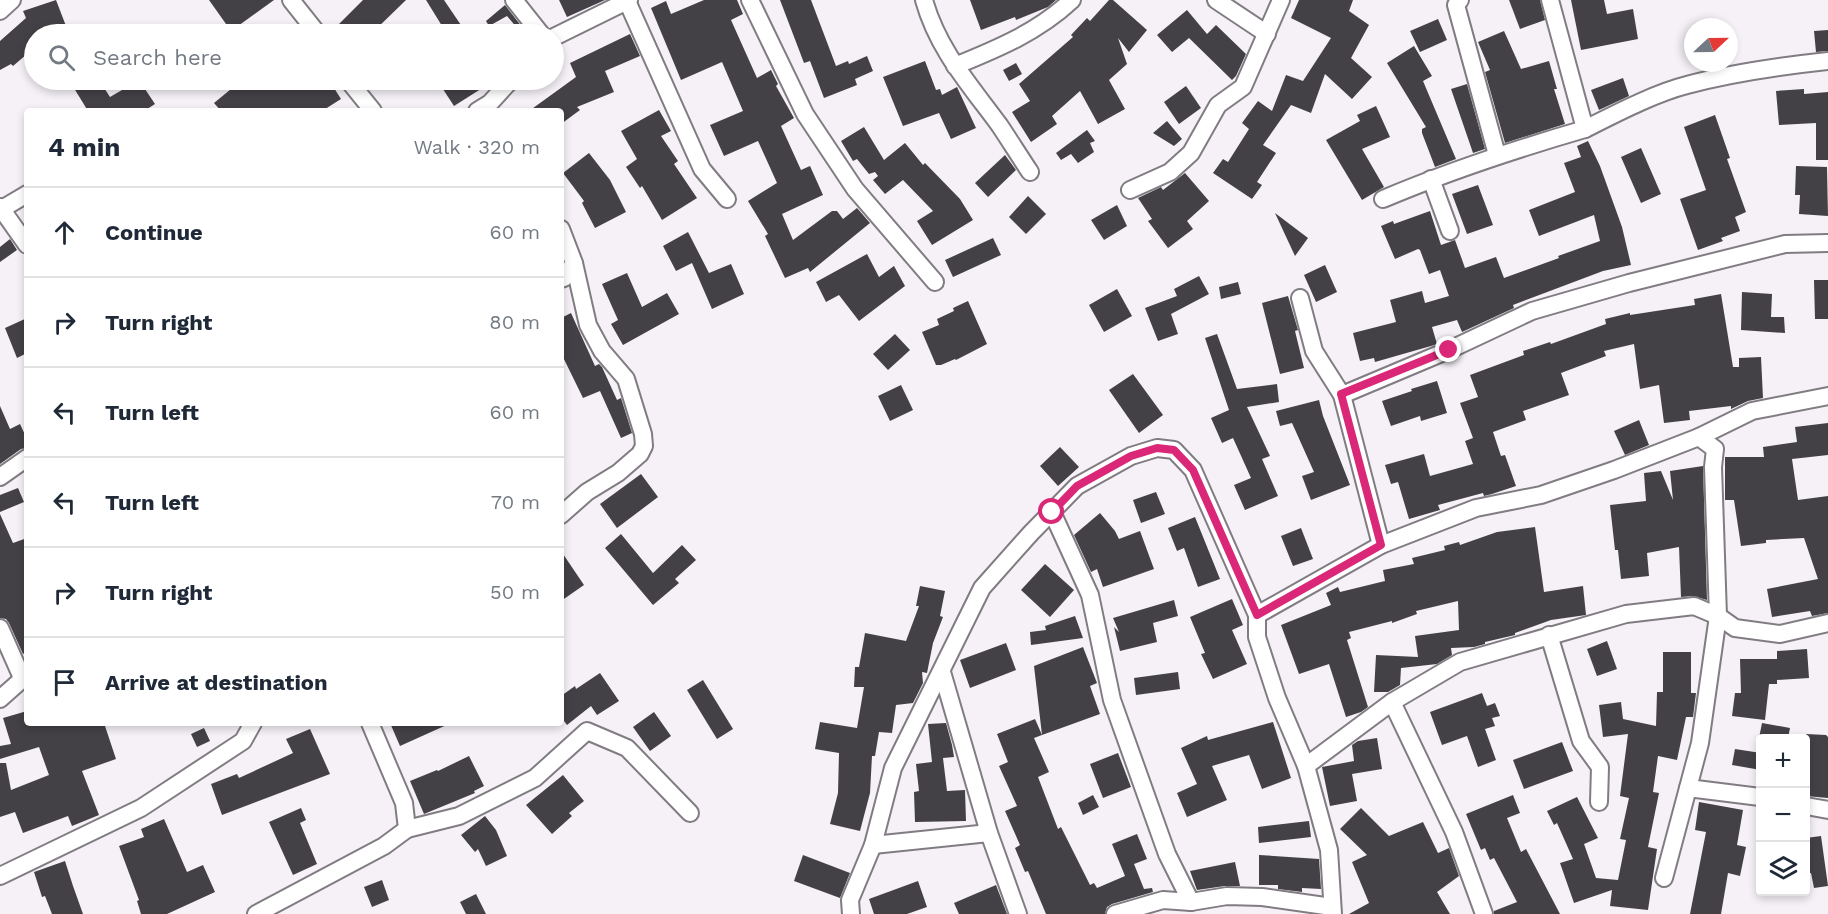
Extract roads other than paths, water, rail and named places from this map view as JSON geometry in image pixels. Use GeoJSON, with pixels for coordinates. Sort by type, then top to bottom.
{"type":"FeatureCollection","features":[{"type":"Feature","properties":{"kind":"street"},"geometry":{"type":"LineString","coordinates":[[0,11],[12,0]]}},
{"type":"Feature","properties":{"kind":"street"},"geometry":{"type":"LineString","coordinates":[[291,0],[310,24]]}},
{"type":"Feature","properties":{"kind":"street"},"geometry":{"type":"LineString","coordinates":[[514,0],[533,24]]}},
{"type":"Feature","properties":{"kind":"street"},"geometry":{"type":"LineString","coordinates":[[750,0],[805,114],[855,189],[934,282]]}},
{"type":"Feature","properties":{"kind":"street"},"geometry":{"type":"LineString","coordinates":[[924,0],[931,22],[955,66],[1001,127],[1030,172]]}},
{"type":"Feature","properties":{"kind":"street"},"geometry":{"type":"LineString","coordinates":[[955,66],[1006,46],[1053,18],[1072,0]]}},
{"type":"Feature","properties":{"kind":"street"},"geometry":{"type":"LineString","coordinates":[[1216,0],[1267,34]]}},
{"type":"Feature","properties":{"kind":"street"},"geometry":{"type":"LineString","coordinates":[[1130,190],[1170,172],[1191,153],[1218,105],[1243,87],[1281,0]]}},
{"type":"Feature","properties":{"kind":"street"},"geometry":{"type":"LineString","coordinates":[[1460,0],[1456,5],[1497,155]]}},
{"type":"Feature","properties":{"kind":"street"},"geometry":{"type":"LineString","coordinates":[[1550,0],[1585,129]]}},
{"type":"Feature","properties":{"kind":"street"},"geometry":{"type":"LineString","coordinates":[[564,32],[628,1],[702,169],[727,199]]}},
{"type":"Feature","properties":{"kind":"street"},"geometry":{"type":"LineString","coordinates":[[1383,199],[1497,155],[1585,129],[1685,85],[1784,66],[1828,61]]}},
{"type":"Feature","properties":{"kind":"street"},"geometry":{"type":"LineString","coordinates":[[356,90],[371,108]]}},
{"type":"Feature","properties":{"kind":"street"},"geometry":{"type":"LineString","coordinates":[[487,108],[502,90]]}},
{"type":"Feature","properties":{"kind":"street"},"geometry":{"type":"LineString","coordinates":[[1431,179],[1450,231]]}},
{"type":"Feature","properties":{"kind":"street"},"geometry":{"type":"LineString","coordinates":[[24,196],[1,208],[24,241]]}},
{"type":"Feature","properties":{"kind":"street"},"geometry":{"type":"LineString","coordinates":[[564,237],[574,263],[588,325],[602,351],[626,379],[643,434],[644,446],[640,454],[618,473],[587,492],[564,511]]}},
{"type":"Feature","properties":{"kind":"street"},"geometry":{"type":"LineString","coordinates":[[1341,394],[1449,350],[1532,311],[1629,283],[1785,244],[1828,243]]}},
{"type":"Feature","properties":{"kind":"street"},"geometry":{"type":"LineString","coordinates":[[564,278],[574,263]]}},
{"type":"Feature","properties":{"kind":"street"},"geometry":{"type":"LineString","coordinates":[[1300,298],[1314,351],[1341,394],[1381,545]]}},
{"type":"Feature","properties":{"kind":"street"},"geometry":{"type":"LineString","coordinates":[[1257,615],[1381,545],[1476,508],[1541,495],[1614,470],[1699,437],[1752,411],[1828,396]]}},
{"type":"Feature","properties":{"kind":"street"},"geometry":{"type":"LineString","coordinates":[[1664,878],[1700,742],[1718,616],[1713,467],[1715,449],[1699,437]]}},
{"type":"Feature","properties":{"kind":"street"},"geometry":{"type":"LineString","coordinates":[[851,914],[850,900],[873,845],[893,768],[982,588],[1077,486],[1131,456],[1157,448],[1174,450],[1193,470],[1257,615],[1257,637],[1277,698],[1306,766],[1329,850],[1332,910],[1262,897],[1227,896],[1191,902],[1163,900],[1115,914]]}},
{"type":"Feature","properties":{"kind":"street"},"geometry":{"type":"LineString","coordinates":[[0,477],[24,460]]}},
{"type":"Feature","properties":{"kind":"street"},"geometry":{"type":"LineString","coordinates":[[1052,512],[1090,595],[1112,700],[1167,854],[1191,902]]}},
{"type":"Feature","properties":{"kind":"street"},"geometry":{"type":"LineString","coordinates":[[1306,766],[1392,702],[1460,662],[1549,635],[1626,614],[1694,606],[1718,616],[1735,628],[1780,634],[1828,623]]}},
{"type":"Feature","properties":{"kind":"street"},"geometry":{"type":"LineString","coordinates":[[0,628],[24,676]]}},
{"type":"Feature","properties":{"kind":"street"},"geometry":{"type":"LineString","coordinates":[[1549,635],[1581,741],[1600,767],[1599,802]]}},
{"type":"Feature","properties":{"kind":"street"},"geometry":{"type":"LineString","coordinates":[[942,672],[989,833],[1018,914]]}},
{"type":"Feature","properties":{"kind":"street"},"geometry":{"type":"LineString","coordinates":[[0,699],[24,679]]}},
{"type":"Feature","properties":{"kind":"street"},"geometry":{"type":"LineString","coordinates":[[1392,702],[1454,832],[1484,914]]}},
{"type":"Feature","properties":{"kind":"street"},"geometry":{"type":"LineString","coordinates":[[0,876],[141,808],[243,741],[251,726]]}},
{"type":"Feature","properties":{"kind":"street"},"geometry":{"type":"LineString","coordinates":[[371,726],[404,803],[407,829]]}},
{"type":"Feature","properties":{"kind":"street"},"geometry":{"type":"LineString","coordinates":[[264,912],[384,846],[407,829],[459,816],[534,778],[587,731],[627,748],[690,813]]}},
{"type":"Feature","properties":{"kind":"street"},"geometry":{"type":"LineString","coordinates":[[1688,788],[1756,797]]}},
{"type":"Feature","properties":{"kind":"street"},"geometry":{"type":"LineString","coordinates":[[1810,807],[1828,810]]}},
{"type":"Feature","properties":{"kind":"street"},"geometry":{"type":"LineString","coordinates":[[873,845],[989,833]]}}]}
